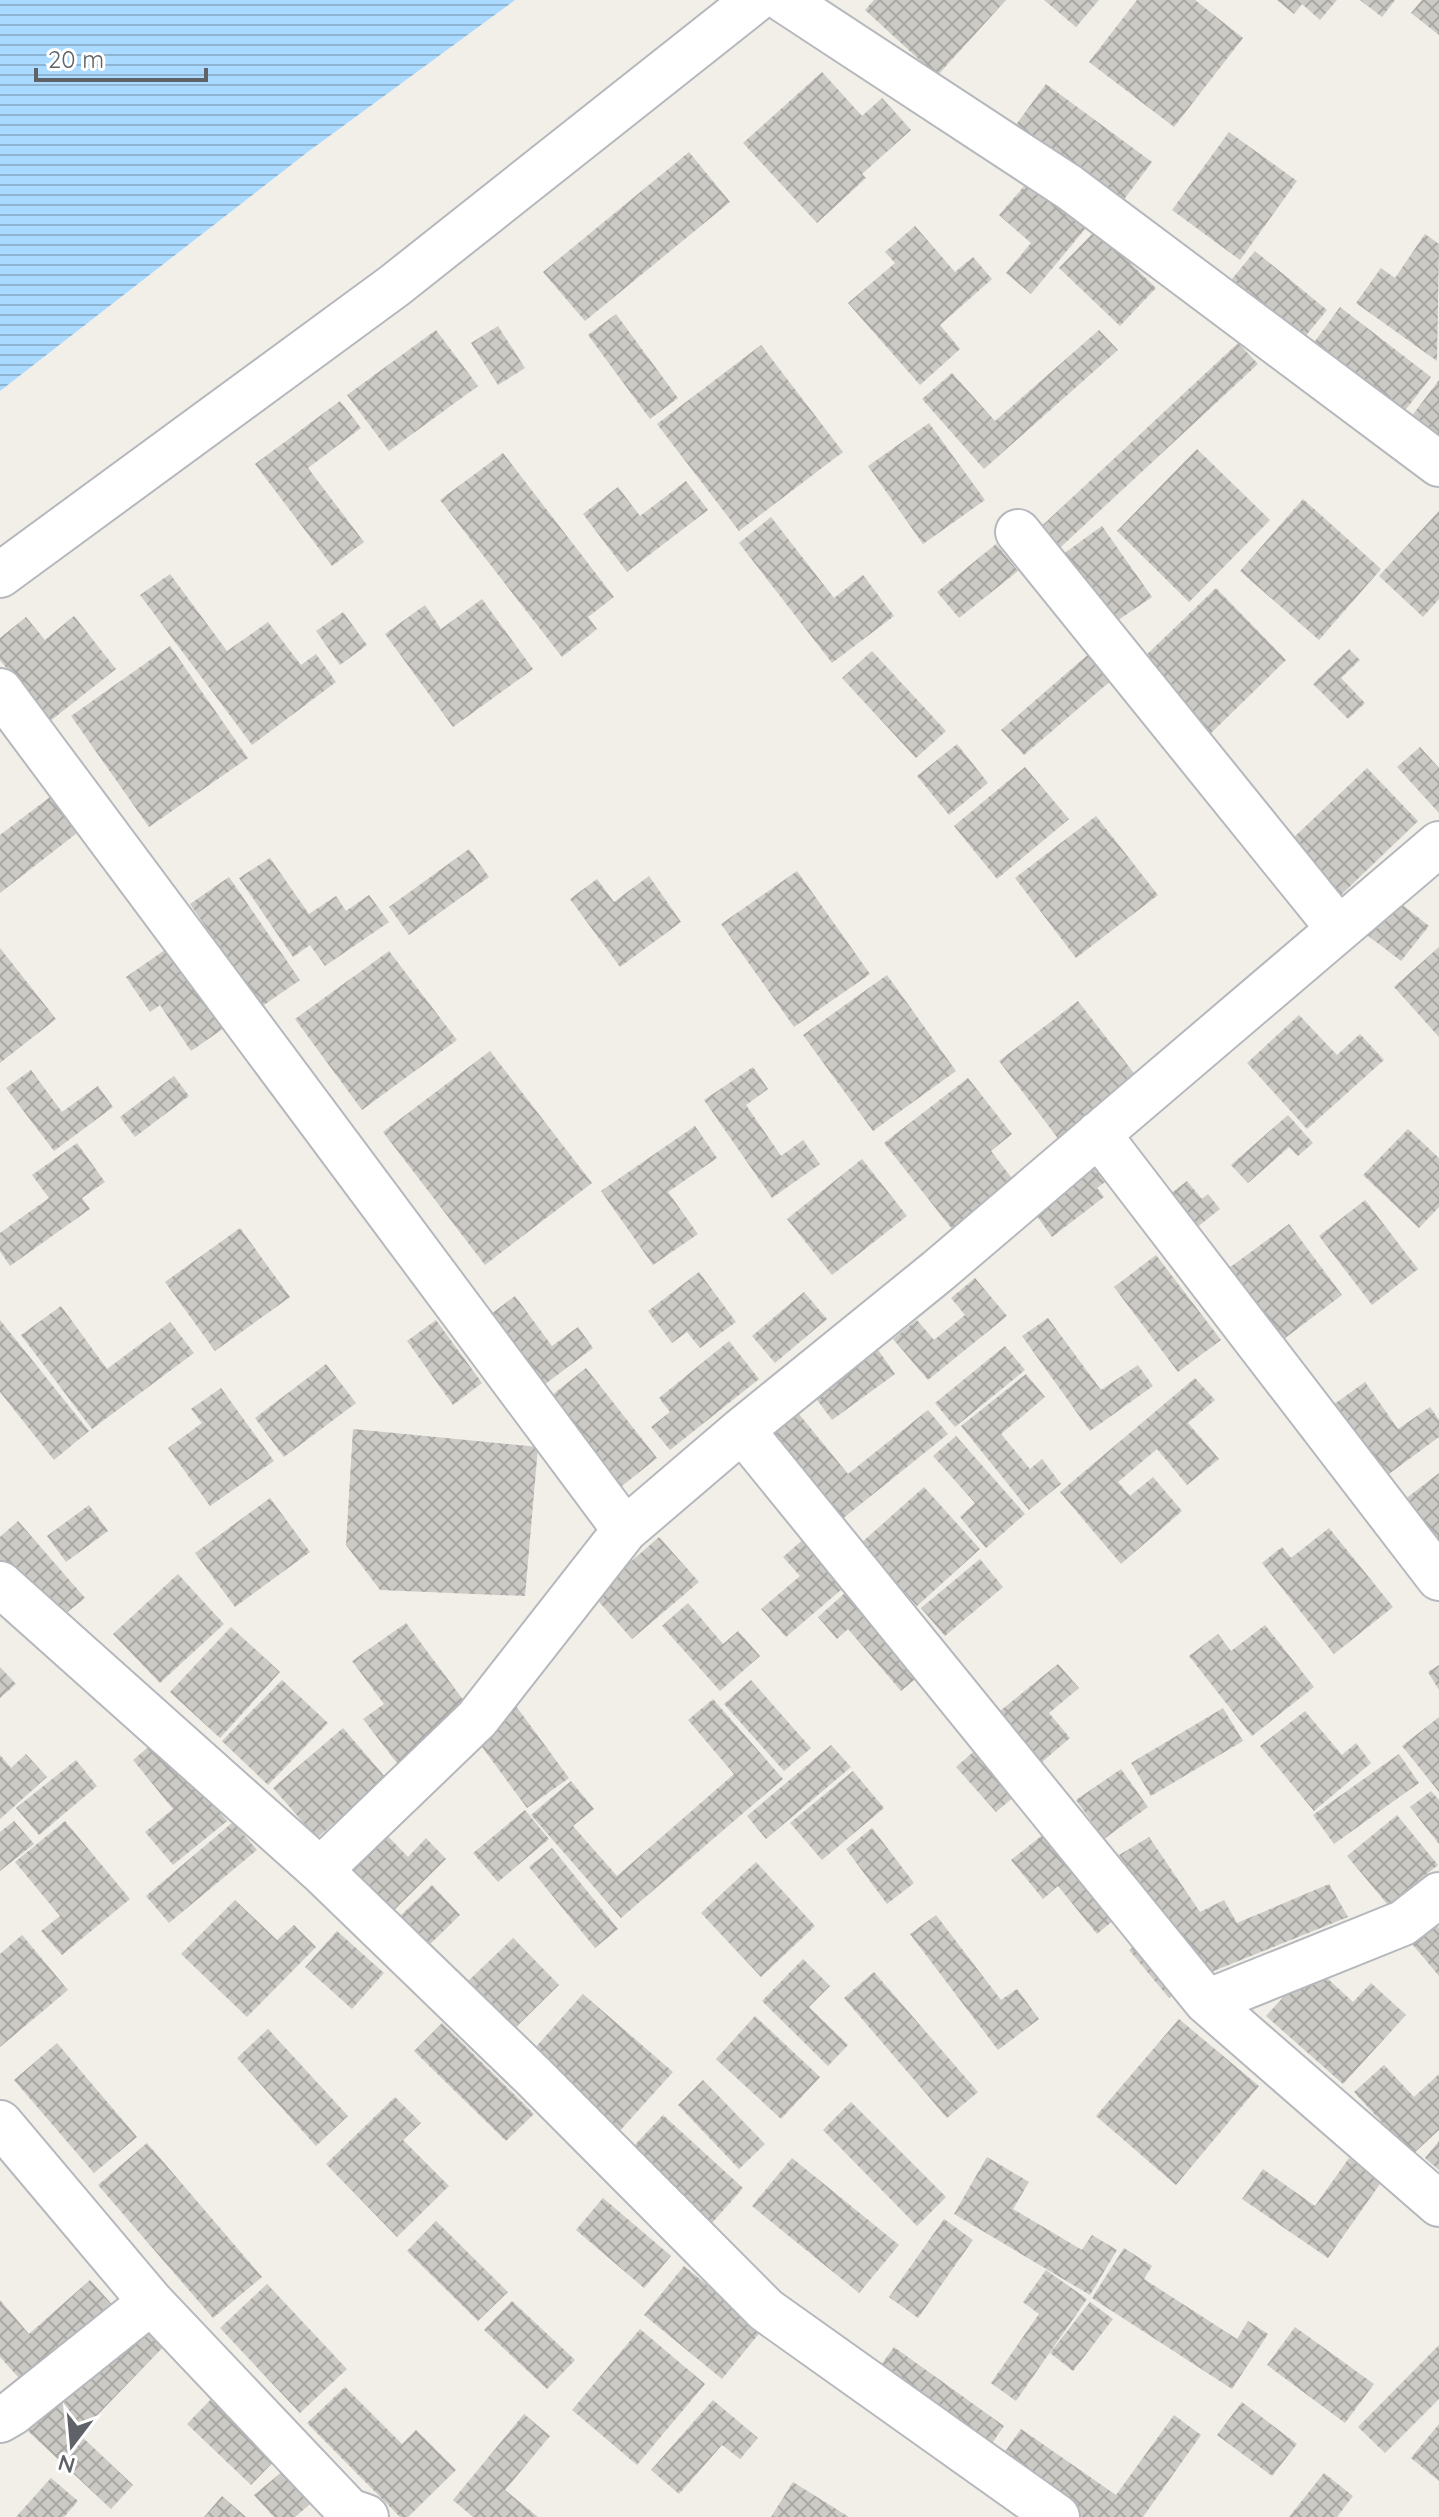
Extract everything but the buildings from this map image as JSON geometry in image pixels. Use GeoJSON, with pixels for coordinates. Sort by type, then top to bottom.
{"type":"FeatureCollection","features":[{"type":"Feature","properties":{"kind":"street"},"geometry":{"type":"LineString","coordinates":[[0,575],[394,286],[755,0]]}},
{"type":"Feature","properties":{"kind":"street"},"geometry":{"type":"LineString","coordinates":[[784,0],[1069,187],[1439,464]]}},
{"type":"Feature","properties":{"kind":"street"},"geometry":{"type":"LineString","coordinates":[[1018,532],[1339,929]]}},
{"type":"Feature","properties":{"kind":"street"},"geometry":{"type":"LineString","coordinates":[[0,691],[625,1530]]}},
{"type":"Feature","properties":{"kind":"street"},"geometry":{"type":"LineString","coordinates":[[320,1870],[477,1719],[625,1530],[742,1430],[938,1271],[1439,844]]}},
{"type":"Feature","properties":{"kind":"street"},"geometry":{"type":"LineString","coordinates":[[1098,1134],[1439,1578]]}},
{"type":"Feature","properties":{"kind":"street"},"geometry":{"type":"LineString","coordinates":[[742,1430],[1207,2002],[1439,2204]]}},
{"type":"Feature","properties":{"kind":"street"},"geometry":{"type":"LineString","coordinates":[[0,1584],[320,1870],[533,2076],[766,2310],[1057,2517]]}},
{"type":"Feature","properties":{"kind":"street"},"geometry":{"type":"LineString","coordinates":[[1207,2002],[1403,1923],[1439,1895]]}},
{"type":"Feature","properties":{"kind":"street"},"geometry":{"type":"LineString","coordinates":[[0,2123],[151,2302],[349,2511],[366,2517]]}},
{"type":"Feature","properties":{"kind":"street"},"geometry":{"type":"LineString","coordinates":[[0,2420],[151,2302]]}},
{"type":"Feature","properties":{"kind":"water"},"geometry":{"type":"Polygon","coordinates":[[[0,0],[515,0],[309,151],[0,391],[0,0]]]}}]}
